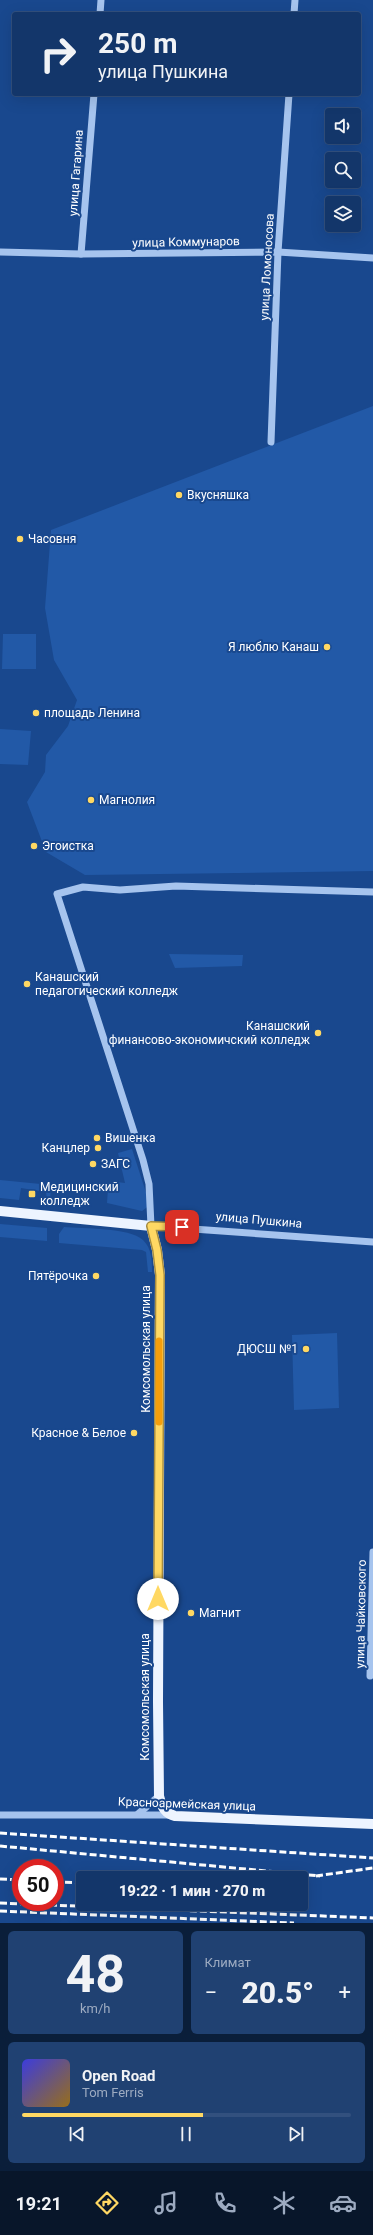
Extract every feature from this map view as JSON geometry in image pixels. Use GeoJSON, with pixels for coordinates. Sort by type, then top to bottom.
{"type":"FeatureCollection","features":[{"type":"Feature","properties":{"kind":"main road","name":"улица Пушкина"},"geometry":{"type":"LineString","coordinates":[[0,1211],[151,1226]]}},
{"type":"Feature","properties":{"kind":"main road","name":"Комсомольская улица"},"geometry":{"type":"LineString","coordinates":[[151,1226],[157,1250],[160,1275],[159,1796],[162,1806],[170,1815]]}},
{"type":"Feature","properties":{"kind":"main road","name":"Красноармейская улица"},"geometry":{"type":"LineString","coordinates":[[170,1815],[373,1824]]}},
{"type":"Feature","properties":{"kind":"street"},"geometry":{"type":"LineString","coordinates":[[100,12],[101,0]]}},
{"type":"Feature","properties":{"kind":"street"},"geometry":{"type":"LineString","coordinates":[[294,12],[295,0]]}},
{"type":"Feature","properties":{"kind":"street","name":"улица Гагарина"},"geometry":{"type":"LineString","coordinates":[[81,254],[94,96]]}},
{"type":"Feature","properties":{"kind":"street","name":"улица Ломоносова"},"geometry":{"type":"LineString","coordinates":[[271,442],[278,252],[289,96]]}},
{"type":"Feature","properties":{"kind":"street","name":"улица Коммунаров"},"geometry":{"type":"LineString","coordinates":[[0,252],[81,254],[278,252],[373,258]]}},
{"type":"Feature","properties":{"kind":"street","name":"Комсомольская улица"},"geometry":{"type":"LineString","coordinates":[[151,1226],[149,1184],[57,894],[83,887],[120,890],[176,886],[373,892]]}},
{"type":"Feature","properties":{"kind":"street","name":"улица Пушкина"},"geometry":{"type":"LineString","coordinates":[[151,1226],[373,1242]]}},
{"type":"Feature","properties":{"kind":"street","name":"улица Чайковского"},"geometry":{"type":"LineString","coordinates":[[370,1676],[373,1552]]}},
{"type":"Feature","properties":{"kind":"street"},"geometry":{"type":"LineString","coordinates":[[137,1815],[149,1807],[159,1796]]}},
{"type":"Feature","properties":{"kind":"street","name":"Красноармейская улица"},"geometry":{"type":"LineString","coordinates":[[0,1815],[170,1815]]}},
{"type":"Feature","properties":{"kind":"shaded area"},"geometry":{"type":"Polygon","coordinates":[[[373,406],[373,871],[85,875],[46,852],[27,802],[45,772],[46,755],[68,726],[77,700],[54,660],[45,608],[51,530],[373,406]]]}},
{"type":"Feature","properties":{"kind":"shaded area"},"geometry":{"type":"Polygon","coordinates":[[[3,634],[36,634],[36,669],[2,669],[3,634]]]}},
{"type":"Feature","properties":{"kind":"shaded area"},"geometry":{"type":"Polygon","coordinates":[[[0,729],[31,731],[28,765],[0,764],[0,729]]]}},
{"type":"Feature","properties":{"kind":"shaded area"},"geometry":{"type":"Polygon","coordinates":[[[169,954],[243,955],[242,966],[175,968],[169,954]]]}},
{"type":"Feature","properties":{"kind":"shaded area"},"geometry":{"type":"Polygon","coordinates":[[[132,1149],[150,1205],[142,1211],[107,1203],[108,1188],[117,1182],[125,1183],[118,1153],[132,1149]]]}},
{"type":"Feature","properties":{"kind":"shaded area"},"geometry":{"type":"Polygon","coordinates":[[[0,1180],[51,1185],[50,1201],[47,1201],[46,1192],[21,1188],[19,1200],[0,1198],[0,1180]]]}},
{"type":"Feature","properties":{"kind":"shaded area"},"geometry":{"type":"Polygon","coordinates":[[[0,1224],[47,1228],[47,1241],[0,1237],[0,1224]]]}},
{"type":"Feature","properties":{"kind":"shaded area"},"geometry":{"type":"Polygon","coordinates":[[[64,1227],[105,1229],[136,1236],[146,1243],[150,1251],[152,1259],[152,1272],[148,1272],[146,1252],[142,1250],[59,1243],[59,1234],[64,1227]]]}},
{"type":"Feature","properties":{"kind":"shaded area"},"geometry":{"type":"Polygon","coordinates":[[[337,1333],[339,1408],[294,1410],[292,1335],[337,1333]]]}},
{"type":"Feature","properties":{"kind":"railway"},"geometry":{"type":"LineString","coordinates":[[0,1833],[373,1858]]}},
{"type":"Feature","properties":{"kind":"railway"},"geometry":{"type":"LineString","coordinates":[[0,1846],[320,1876]]}},
{"type":"Feature","properties":{"kind":"railway"},"geometry":{"type":"LineString","coordinates":[[316,1876],[373,1868]]}},
{"type":"Feature","properties":{"kind":"railway"},"geometry":{"type":"LineString","coordinates":[[0,1879],[12,1880]]}},
{"type":"Feature","properties":{"kind":"railway"},"geometry":{"type":"LineString","coordinates":[[64,1882],[76,1883]]}},
{"type":"Feature","properties":{"kind":"railway"},"geometry":{"type":"LineString","coordinates":[[0,1903],[373,1918]]}},
{"type":"Feature","properties":{"kind":"railway"},"geometry":{"type":"LineString","coordinates":[[0,1911],[294,1923]]}},
{"type":"Feature","properties":{"kind":"slow traffic"},"geometry":{"type":"LineString","coordinates":[[159,1341],[159,1422]]}},
{"type":"Feature","properties":{"kind":"place","name":"Вкусняшка"},"geometry":{"type":"Point","coordinates":[179,495]}},
{"type":"Feature","properties":{"kind":"place","name":"Часовня"},"geometry":{"type":"Point","coordinates":[20,539]}},
{"type":"Feature","properties":{"kind":"place","name":"Я люблю Канаш"},"geometry":{"type":"Point","coordinates":[327,647]}},
{"type":"Feature","properties":{"kind":"place","name":"площадь Ленина"},"geometry":{"type":"Point","coordinates":[36,713]}},
{"type":"Feature","properties":{"kind":"place","name":"Магнолия"},"geometry":{"type":"Point","coordinates":[91,800]}},
{"type":"Feature","properties":{"kind":"place","name":"Эгоистка"},"geometry":{"type":"Point","coordinates":[34,846]}},
{"type":"Feature","properties":{"kind":"place","name":"Канашский педагогический колледж"},"geometry":{"type":"Point","coordinates":[27,984]}},
{"type":"Feature","properties":{"kind":"place","name":"Канашский финансово-экономичский колледж"},"geometry":{"type":"Point","coordinates":[318,1033]}},
{"type":"Feature","properties":{"kind":"place","name":"Вишенка"},"geometry":{"type":"Point","coordinates":[97,1138]}},
{"type":"Feature","properties":{"kind":"place","name":"Канцлер"},"geometry":{"type":"Point","coordinates":[98,1148]}},
{"type":"Feature","properties":{"kind":"place","name":"ЗАГС"},"geometry":{"type":"Point","coordinates":[93,1164]}},
{"type":"Feature","properties":{"kind":"place","name":"Медицинский колледж"},"geometry":{"type":"Point","coordinates":[32,1194]}},
{"type":"Feature","properties":{"kind":"place","name":"Пятёрочка"},"geometry":{"type":"Point","coordinates":[96,1276]}},
{"type":"Feature","properties":{"kind":"place","name":"ДЮСШ №1"},"geometry":{"type":"Point","coordinates":[306,1349]}},
{"type":"Feature","properties":{"kind":"place","name":"Красное & Белое"},"geometry":{"type":"Point","coordinates":[134,1433]}},
{"type":"Feature","properties":{"kind":"place","name":"Магнит"},"geometry":{"type":"Point","coordinates":[191,1613]}},
{"type":"Feature","properties":{"kind":"route"},"geometry":{"type":"LineString","coordinates":[[158,1599],[160,1275],[155,1239],[151,1226],[182,1227]]}}]}
